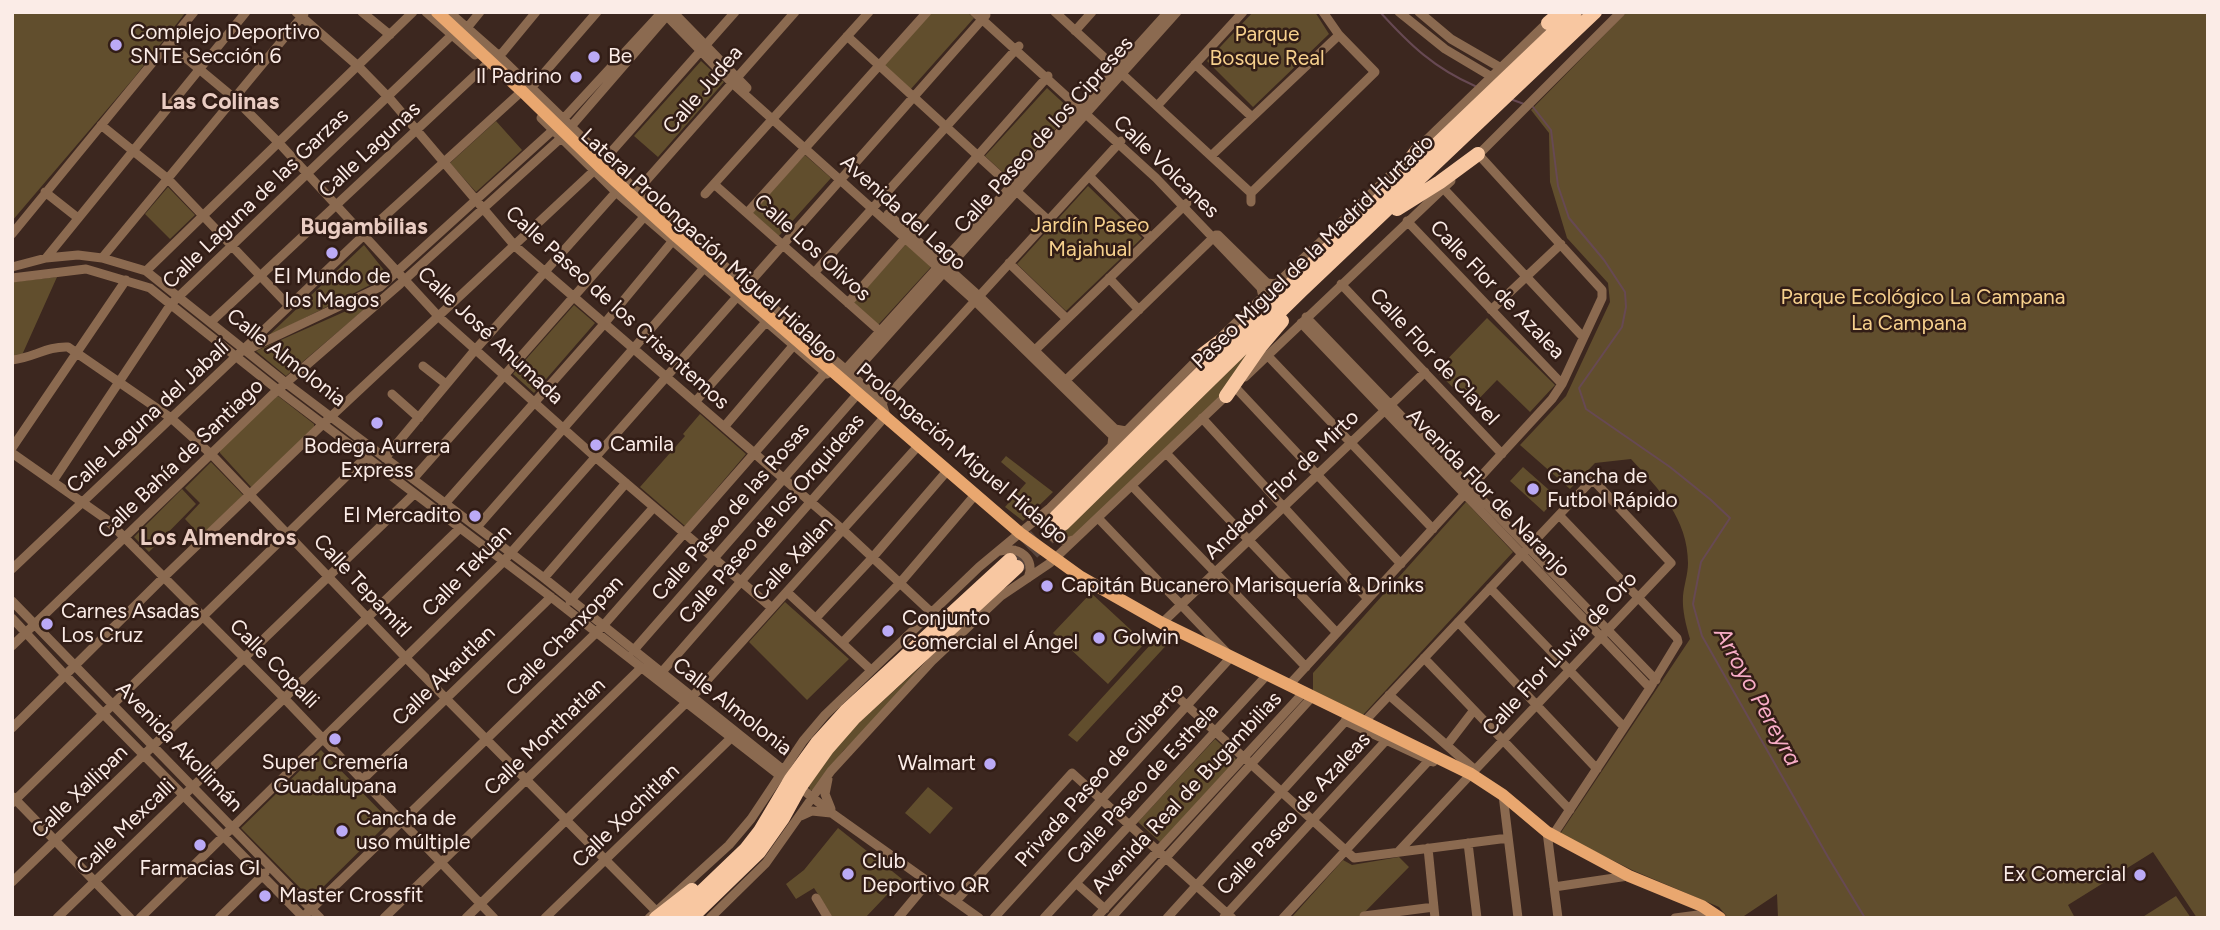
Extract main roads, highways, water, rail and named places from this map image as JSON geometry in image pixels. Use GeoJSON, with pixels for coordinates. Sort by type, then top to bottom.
{"type":"FeatureCollection","features":[{"type":"Feature","properties":{"kind":"highway","name":"Paseo Miguel de la Madrid Hurtado"},"geometry":{"type":"LineString","coordinates":[[1575,12],[1492,91],[1372,209],[1265,302],[1056,516],[1369,226],[1492,91],[1595,12]]}},
{"type":"Feature","properties":{"kind":"highway"},"geometry":{"type":"LineString","coordinates":[[1372,209],[1419,148]]}},
{"type":"Feature","properties":{"kind":"highway"},"geometry":{"type":"LineString","coordinates":[[1369,226],[1440,182],[1478,154]]}},
{"type":"Feature","properties":{"kind":"highway"},"geometry":{"type":"LineString","coordinates":[[1230,391],[1260,347],[1295,306],[1302,290]]}},
{"type":"Feature","properties":{"kind":"highway"},"geometry":{"type":"LineString","coordinates":[[1202,355],[1265,302]]}},
{"type":"Feature","properties":{"kind":"highway"},"geometry":{"type":"LineString","coordinates":[[691,918],[752,851],[789,777],[817,743],[846,711],[1008,560]]}},
{"type":"Feature","properties":{"kind":"highway"},"geometry":{"type":"LineString","coordinates":[[654,915],[752,851]]}},
{"type":"Feature","properties":{"kind":"highway"},"geometry":{"type":"LineString","coordinates":[[674,918],[752,851]]}},
{"type":"Feature","properties":{"kind":"highway"},"geometry":{"type":"LineString","coordinates":[[708,918],[752,869],[752,851]]}},
{"type":"Feature","properties":{"kind":"main road","name":"Prolongación Miguel Hidalgo"},"geometry":{"type":"LineString","coordinates":[[437,12],[524,91],[674,239],[830,367],[918,447],[1020,533],[1081,577],[1162,622],[1308,694],[1348,718],[1364,722],[1388,738],[1471,774],[1550,834],[1629,876],[1717,915]]}},
{"type":"Feature","properties":{"kind":"waterway","name":"Arroyo Pereyra"},"geometry":{"type":"LineString","coordinates":[[1380,12],[1423,55],[1475,86]]}},
{"type":"Feature","properties":{"kind":"waterway","name":"Arroyo Pereyra"},"geometry":{"type":"LineString","coordinates":[[1513,100],[1524,104]]}},
{"type":"Feature","properties":{"kind":"waterway","name":"Arroyo Pereyra"},"geometry":{"type":"LineString","coordinates":[[1533,107],[1551,130],[1558,186],[1569,218],[1604,260],[1625,292],[1626,307],[1622,327],[1579,388],[1586,409],[1670,467],[1730,518],[1701,562],[1693,604],[1702,636],[1865,918]]}},
{"type":"Feature","properties":{"kind":"tunnel"},"geometry":{"type":"LineString","coordinates":[[1010,560],[1053,520]]}},
{"type":"Feature","properties":{"kind":"tunnel"},"geometry":{"type":"LineString","coordinates":[[1017,567],[1063,524]]}},
{"type":"Feature","properties":{"kind":"place","name":"Complejo Deportivo SNTE Sección 6"},"geometry":{"type":"Point","coordinates":[116,45]}},
{"type":"Feature","properties":{"kind":"place","name":"Be"},"geometry":{"type":"Point","coordinates":[594,57]}},
{"type":"Feature","properties":{"kind":"place","name":"Il Padrino"},"geometry":{"type":"Point","coordinates":[576,77]}},
{"type":"Feature","properties":{"kind":"place","name":"El Mundo de los Magos"},"geometry":{"type":"Point","coordinates":[332,253]}},
{"type":"Feature","properties":{"kind":"place","name":"Bodega Aurrera Express"},"geometry":{"type":"Point","coordinates":[377,423]}},
{"type":"Feature","properties":{"kind":"place","name":"Camila"},"geometry":{"type":"Point","coordinates":[596,445]}},
{"type":"Feature","properties":{"kind":"place","name":"Cancha de Futbol Rápido"},"geometry":{"type":"Point","coordinates":[1533,489]}},
{"type":"Feature","properties":{"kind":"place","name":"El Mercadito"},"geometry":{"type":"Point","coordinates":[475,516]}},
{"type":"Feature","properties":{"kind":"place","name":"Capitán Bucanero Marisquería & Drinks"},"geometry":{"type":"Point","coordinates":[1047,586]}},
{"type":"Feature","properties":{"kind":"place","name":"Carnes Asadas Los Cruz"},"geometry":{"type":"Point","coordinates":[47,624]}},
{"type":"Feature","properties":{"kind":"place","name":"Conjunto Comercial el Ángel"},"geometry":{"type":"Point","coordinates":[888,631]}},
{"type":"Feature","properties":{"kind":"place","name":"Golwin"},"geometry":{"type":"Point","coordinates":[1099,638]}},
{"type":"Feature","properties":{"kind":"place","name":"Super Cremería Guadalupana"},"geometry":{"type":"Point","coordinates":[335,739]}},
{"type":"Feature","properties":{"kind":"place","name":"Walmart"},"geometry":{"type":"Point","coordinates":[990,764]}},
{"type":"Feature","properties":{"kind":"place","name":"Cancha de uso múltiple"},"geometry":{"type":"Point","coordinates":[342,831]}},
{"type":"Feature","properties":{"kind":"place","name":"Farmacias GI"},"geometry":{"type":"Point","coordinates":[200,845]}},
{"type":"Feature","properties":{"kind":"place","name":"Club Deportivo QR"},"geometry":{"type":"Point","coordinates":[848,874]}},
{"type":"Feature","properties":{"kind":"place","name":"Ex Comercial"},"geometry":{"type":"Point","coordinates":[2140,875]}},
{"type":"Feature","properties":{"kind":"place","name":"Master Crossfit"},"geometry":{"type":"Point","coordinates":[265,896]}},
{"type":"Feature","properties":{"kind":"district","name":"Las Colinas"},"geometry":{"type":"Point","coordinates":[220,102]}},
{"type":"Feature","properties":{"kind":"district","name":"Bugambilias"},"geometry":{"type":"Point","coordinates":[364,227]}},
{"type":"Feature","properties":{"kind":"district","name":"Los Almendros"},"geometry":{"type":"Point","coordinates":[218,538]}},
{"type":"Feature","properties":{"kind":"park label","name":"Parque Bosque Real"},"geometry":{"type":"Point","coordinates":[1267,47]}},
{"type":"Feature","properties":{"kind":"park label","name":"Jardín Paseo Majahual"},"geometry":{"type":"Point","coordinates":[1090,238]}},
{"type":"Feature","properties":{"kind":"park label","name":"Parque Ecológico La Campana"},"geometry":{"type":"Point","coordinates":[1923,298]}},
{"type":"Feature","properties":{"kind":"park label","name":"La Campana"},"geometry":{"type":"Point","coordinates":[1909,324]}}]}
